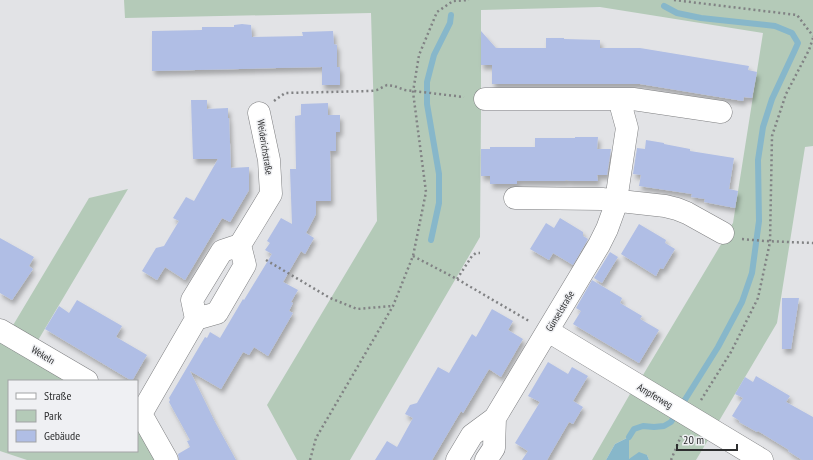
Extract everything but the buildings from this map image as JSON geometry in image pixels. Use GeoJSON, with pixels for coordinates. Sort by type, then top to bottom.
{"type":"FeatureCollection","features":[{"type":"Feature","properties":{"kind":"street"},"geometry":{"type":"LineString","coordinates":[[484,99],[642,100],[721,112]]}},
{"type":"Feature","properties":{"kind":"street","name":"Günselstraße"},"geometry":{"type":"LineString","coordinates":[[457,460],[472,434],[495,418],[548,332],[602,240],[610,223],[616,200],[627,128],[619,99]]}},
{"type":"Feature","properties":{"kind":"street","name":"Weiderichstraße"},"geometry":{"type":"LineString","coordinates":[[240,245],[271,194],[269,160],[259,113]]}},
{"type":"Feature","properties":{"kind":"street"},"geometry":{"type":"LineString","coordinates":[[515,198],[588,198],[653,204],[677,209],[697,218],[723,233]]}},
{"type":"Feature","properties":{"kind":"street"},"geometry":{"type":"LineString","coordinates":[[167,460],[139,412],[196,319],[192,300],[222,251],[240,245]]}},
{"type":"Feature","properties":{"kind":"street","name":"Wekeln"},"geometry":{"type":"LineString","coordinates":[[0,330],[84,380]]}},
{"type":"Feature","properties":{"kind":"street","name":"Ampferweg"},"geometry":{"type":"LineString","coordinates":[[548,332],[762,460]]}},
{"type":"Feature","properties":{"kind":"street","name":"Günselstraße"},"geometry":{"type":"LineString","coordinates":[[486,460],[494,448],[495,418]]}},
{"type":"Feature","properties":{"kind":"path"},"geometry":{"type":"LineString","coordinates":[[310,460],[316,438],[393,306],[413,256],[426,192],[413,92],[419,55],[437,12],[453,1],[470,0]]}},
{"type":"Feature","properties":{"kind":"path"},"geometry":{"type":"LineString","coordinates":[[672,460],[686,424],[683,413],[731,352],[758,298],[770,242],[772,136],[786,94],[809,50],[813,37],[797,15],[674,0]]}},
{"type":"Feature","properties":{"kind":"path"},"geometry":{"type":"LineString","coordinates":[[809,50],[813,51]]}},
{"type":"Feature","properties":{"kind":"path"},"geometry":{"type":"LineString","coordinates":[[259,113],[286,93],[371,91],[387,86],[394,86],[413,92],[484,99]]}},
{"type":"Feature","properties":{"kind":"path"},"geometry":{"type":"LineString","coordinates":[[748,240],[764,242],[813,243]]}},
{"type":"Feature","properties":{"kind":"path"},"geometry":{"type":"LineString","coordinates":[[240,245],[330,298],[357,308],[393,306]]}},
{"type":"Feature","properties":{"kind":"path"},"geometry":{"type":"LineString","coordinates":[[457,279],[472,256],[476,253],[480,253]]}},
{"type":"Feature","properties":{"kind":"path"},"geometry":{"type":"LineString","coordinates":[[413,256],[457,279],[548,332]]}},
{"type":"Feature","properties":{"kind":"green space"},"geometry":{"type":"Polygon","coordinates":[[[124,0],[813,0],[813,146],[805,147],[777,323],[719,421],[711,422],[645,383],[643,375],[733,223],[763,33],[600,7],[481,10],[480,237],[350,460],[297,460],[267,405],[377,221],[371,13],[125,18],[124,0]]]}},
{"type":"Feature","properties":{"kind":"green space"},"geometry":{"type":"Polygon","coordinates":[[[128,189],[37,342],[12,327],[89,198],[128,189]]]}},
{"type":"Feature","properties":{"kind":"green space"},"geometry":{"type":"Polygon","coordinates":[[[0,337],[72,380],[8,380],[8,452],[138,452],[138,424],[161,460],[27,460],[0,451],[0,337]]]}},
{"type":"Feature","properties":{"kind":"green space"},"geometry":{"type":"Polygon","coordinates":[[[639,393],[705,433],[708,440],[696,460],[649,460],[647,455],[629,459],[629,437],[615,444],[606,460],[592,460],[630,394],[639,393]]]}},
{"type":"Feature","properties":{"kind":"water"},"geometry":{"type":"Polygon","coordinates":[[[629,437],[629,459],[639,452],[647,455],[649,460],[606,460],[615,444],[629,437]]]}},
{"type":"Feature","properties":{"kind":"waterway"},"geometry":{"type":"LineString","coordinates":[[629,437],[634,429],[643,426],[664,426],[671,422],[718,347],[742,302],[752,273],[759,221],[758,160],[763,127],[772,99],[798,43],[792,33],[775,26],[701,18],[677,13],[664,6]]}},
{"type":"Feature","properties":{"kind":"waterway"},"geometry":{"type":"LineString","coordinates":[[431,240],[439,203],[439,174],[427,104],[427,82],[434,55],[450,23],[451,15]]}}]}
